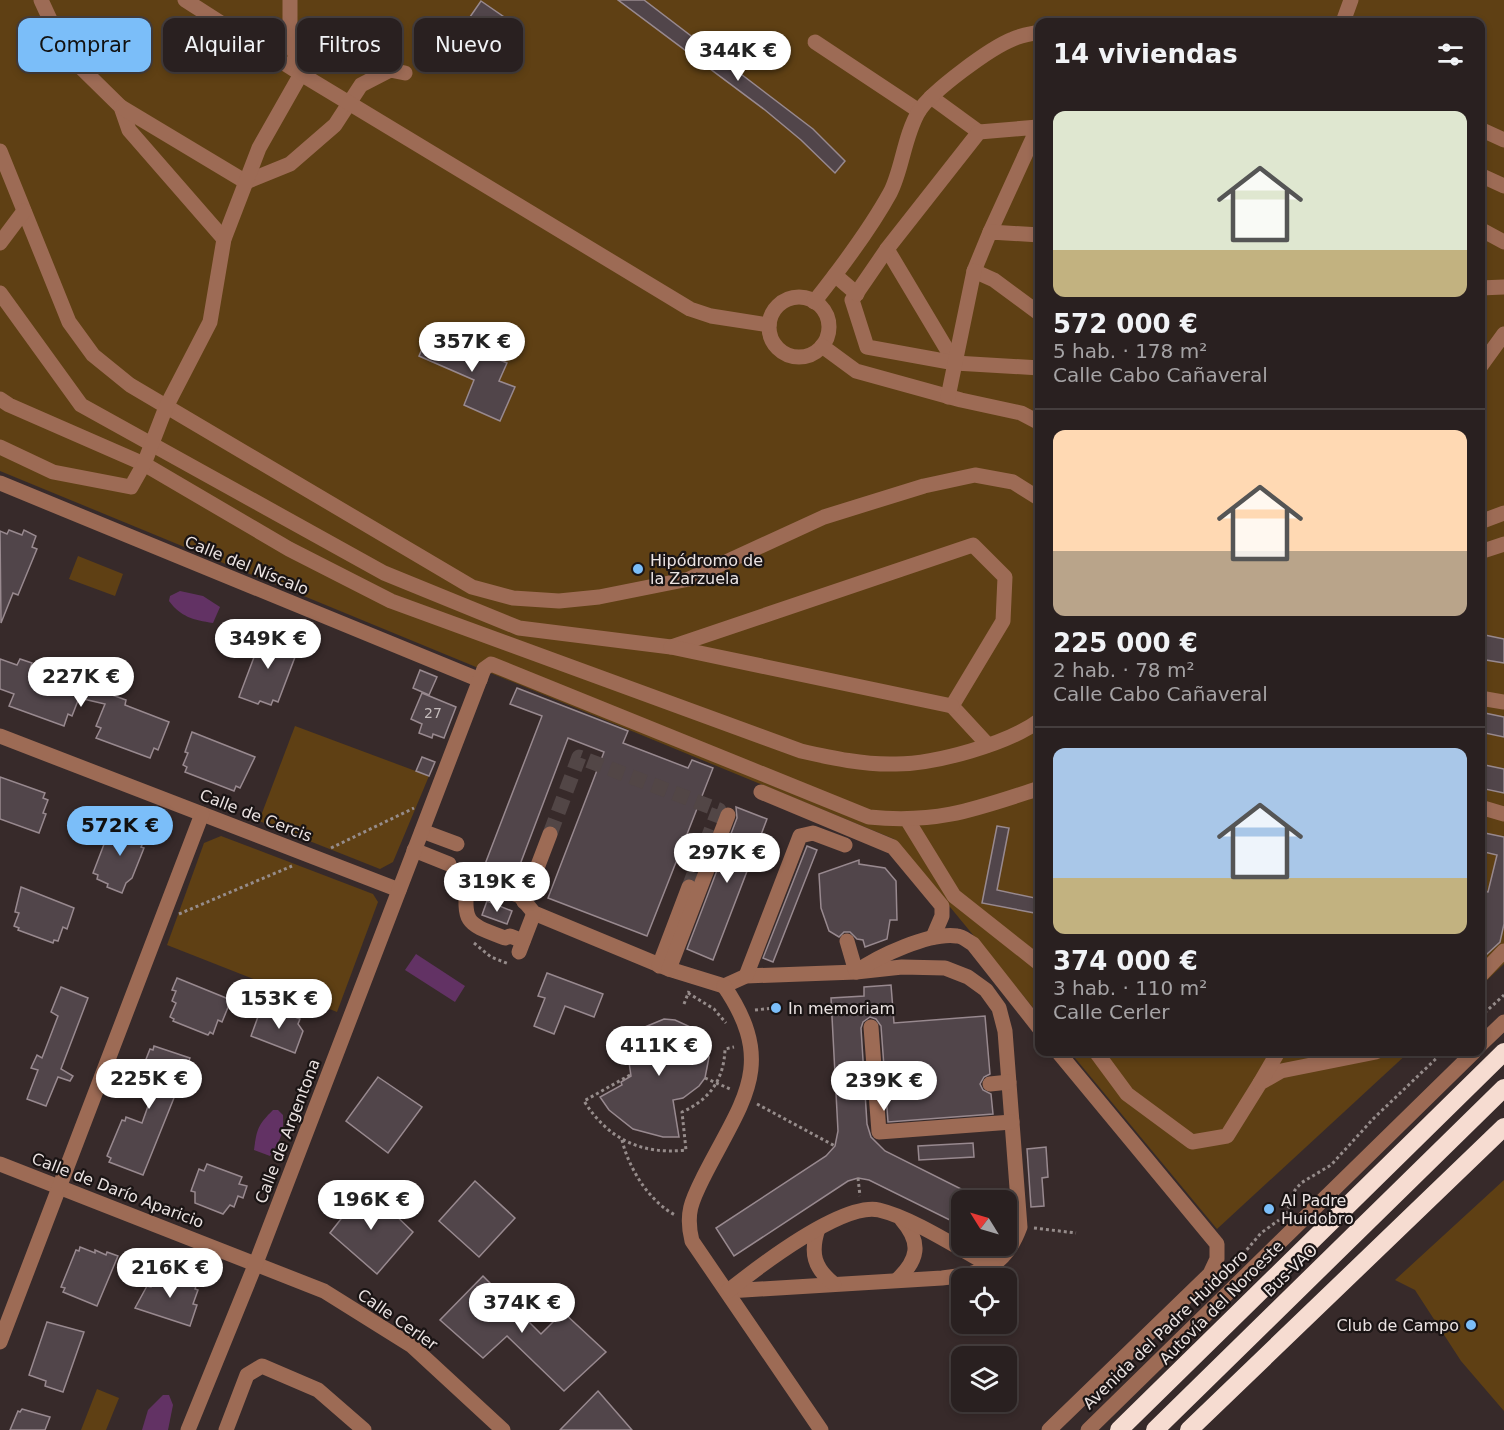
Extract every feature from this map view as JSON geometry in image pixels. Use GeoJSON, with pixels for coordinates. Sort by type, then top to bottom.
{"type":"FeatureCollection","features":[{"type":"Feature","properties":{"kind":"highway","name":"Autovía del Noroeste"},"geometry":{"type":"LineString","coordinates":[[1119,1430],[1504,1052]]}},
{"type":"Feature","properties":{"kind":"highway","name":"Bus-VAO"},"geometry":{"type":"LineString","coordinates":[[1155,1430],[1504,1088]]}},
{"type":"Feature","properties":{"kind":"highway"},"geometry":{"type":"LineString","coordinates":[[1189,1430],[1504,1127]]}},
{"type":"Feature","properties":{"kind":"street"},"geometry":{"type":"LineString","coordinates":[[41,0],[65,52],[121,107],[246,182]]}},
{"type":"Feature","properties":{"kind":"street"},"geometry":{"type":"LineString","coordinates":[[185,0],[350,104],[690,309],[711,316],[769,325]]}},
{"type":"Feature","properties":{"kind":"street"},"geometry":{"type":"LineString","coordinates":[[0,447],[53,472],[131,487],[144,464],[166,407],[210,322],[224,239],[259,148],[301,74],[290,39],[290,0]]}},
{"type":"Feature","properties":{"kind":"street"},"geometry":{"type":"LineString","coordinates":[[1344,18],[1351,0]]}},
{"type":"Feature","properties":{"kind":"street"},"geometry":{"type":"LineString","coordinates":[[814,302],[835,275],[891,191],[902,149],[919,111],[931,97],[975,62],[1013,39],[1035,33]]}},
{"type":"Feature","properties":{"kind":"street"},"geometry":{"type":"LineString","coordinates":[[815,42],[919,111]]}},
{"type":"Feature","properties":{"kind":"street"},"geometry":{"type":"LineString","coordinates":[[246,182],[290,164],[335,124],[361,85],[390,70],[405,74]]}},
{"type":"Feature","properties":{"kind":"street"},"geometry":{"type":"LineString","coordinates":[[931,97],[979,132],[1035,127]]}},
{"type":"Feature","properties":{"kind":"street"},"geometry":{"type":"LineString","coordinates":[[121,107],[129,130],[224,239]]}},
{"type":"Feature","properties":{"kind":"street"},"geometry":{"type":"LineString","coordinates":[[1485,131],[1504,140]]}},
{"type":"Feature","properties":{"kind":"street"},"geometry":{"type":"LineString","coordinates":[[856,371],[867,347],[852,300],[887,249],[979,132]]}},
{"type":"Feature","properties":{"kind":"street"},"geometry":{"type":"LineString","coordinates":[[948,397],[974,271],[1035,136]]}},
{"type":"Feature","properties":{"kind":"street"},"geometry":{"type":"LineString","coordinates":[[0,151],[69,322],[93,355],[130,385],[472,587],[513,598],[559,602],[599,597],[689,579],[824,517],[924,486],[975,475],[1012,482],[1035,496]]}},
{"type":"Feature","properties":{"kind":"street"},"geometry":{"type":"LineString","coordinates":[[1485,177],[1504,186]]}},
{"type":"Feature","properties":{"kind":"street"},"geometry":{"type":"LineString","coordinates":[[0,243],[24,211]]}},
{"type":"Feature","properties":{"kind":"street"},"geometry":{"type":"LineString","coordinates":[[990,232],[1035,235]]}},
{"type":"Feature","properties":{"kind":"street"},"geometry":{"type":"LineString","coordinates":[[1485,232],[1504,242]]}},
{"type":"Feature","properties":{"kind":"street"},"geometry":{"type":"LineString","coordinates":[[887,249],[955,363]]}},
{"type":"Feature","properties":{"kind":"street"},"geometry":{"type":"LineString","coordinates":[[974,271],[994,280],[1035,310]]}},
{"type":"Feature","properties":{"kind":"street"},"geometry":{"type":"LineString","coordinates":[[835,275],[857,294]]}},
{"type":"Feature","properties":{"kind":"street"},"geometry":{"type":"LineString","coordinates":[[1485,288],[1504,287]]}},
{"type":"Feature","properties":{"kind":"street"},"geometry":{"type":"LineString","coordinates":[[0,293],[81,405],[384,573],[519,628],[670,647],[952,706],[988,745]]}},
{"type":"Feature","properties":{"kind":"street"},"geometry":{"type":"LineString","coordinates":[[794,298],[814,302],[827,317],[827,337],[822,346],[804,357],[783,353],[770,336],[771,315],[785,301],[794,298]]}},
{"type":"Feature","properties":{"kind":"street"},"geometry":{"type":"LineString","coordinates":[[1485,358],[1504,334]]}},
{"type":"Feature","properties":{"kind":"street"},"geometry":{"type":"LineString","coordinates":[[822,346],[856,371],[948,397],[1021,413],[1035,420]]}},
{"type":"Feature","properties":{"kind":"street"},"geometry":{"type":"LineString","coordinates":[[867,347],[955,363],[1035,368]]}},
{"type":"Feature","properties":{"kind":"street"},"geometry":{"type":"LineString","coordinates":[[1485,360],[1504,361]]}},
{"type":"Feature","properties":{"kind":"street"},"geometry":{"type":"LineString","coordinates":[[0,399],[144,464],[289,549],[391,601],[801,751],[855,762],[898,764],[972,751],[1035,724]]}},
{"type":"Feature","properties":{"kind":"street","name":"Calle del Níscalo"},"geometry":{"type":"LineString","coordinates":[[0,483],[480,680]]}},
{"type":"Feature","properties":{"kind":"street"},"geometry":{"type":"LineString","coordinates":[[1485,520],[1504,513]]}},
{"type":"Feature","properties":{"kind":"street"},"geometry":{"type":"LineString","coordinates":[[1485,550],[1504,544]]}},
{"type":"Feature","properties":{"kind":"street"},"geometry":{"type":"LineString","coordinates":[[670,647],[973,545],[1005,577],[1003,621],[952,706]]}},
{"type":"Feature","properties":{"kind":"street"},"geometry":{"type":"LineString","coordinates":[[480,680],[484,669],[491,664],[869,817],[908,821],[961,814],[1035,790]]}},
{"type":"Feature","properties":{"kind":"street","name":"Calle de Argentona"},"geometry":{"type":"LineString","coordinates":[[194,1429],[480,680]]}},
{"type":"Feature","properties":{"kind":"street"},"geometry":{"type":"LineString","coordinates":[[1485,699],[1504,702]]}},
{"type":"Feature","properties":{"kind":"street","name":"Calle de Cercis"},"geometry":{"type":"LineString","coordinates":[[0,736],[399,890]]}},
{"type":"Feature","properties":{"kind":"street"},"geometry":{"type":"LineString","coordinates":[[760,792],[893,847],[942,906],[942,916],[933,937]]}},
{"type":"Feature","properties":{"kind":"street"},"geometry":{"type":"LineString","coordinates":[[1485,808],[1504,814]]}},
{"type":"Feature","properties":{"kind":"street"},"geometry":{"type":"LineString","coordinates":[[0,1342],[202,814]]}},
{"type":"Feature","properties":{"kind":"street"},"geometry":{"type":"LineString","coordinates":[[664,968],[728,815]]}},
{"type":"Feature","properties":{"kind":"street"},"geometry":{"type":"LineString","coordinates":[[908,821],[954,896],[1035,960]]}},
{"type":"Feature","properties":{"kind":"street"},"geometry":{"type":"LineString","coordinates":[[422,831],[457,844]]}},
{"type":"Feature","properties":{"kind":"street"},"geometry":{"type":"LineString","coordinates":[[746,976],[800,836],[813,833],[845,845]]}},
{"type":"Feature","properties":{"kind":"street"},"geometry":{"type":"LineString","coordinates":[[550,834],[529,908],[517,943],[507,931],[478,920],[471,922],[465,913],[467,881],[477,880],[519,896],[529,908],[664,968],[724,986],[741,1012],[748,1029],[752,1064],[737,1093],[692,1199],[687,1222],[692,1241],[821,1430]]}},
{"type":"Feature","properties":{"kind":"street"},"geometry":{"type":"LineString","coordinates":[[414,850],[449,864]]}},
{"type":"Feature","properties":{"kind":"street"},"geometry":{"type":"LineString","coordinates":[[664,968],[689,887]]}},
{"type":"Feature","properties":{"kind":"street"},"geometry":{"type":"LineString","coordinates":[[856,972],[869,963],[933,937],[959,935],[973,944],[1035,1023]]}},
{"type":"Feature","properties":{"kind":"street"},"geometry":{"type":"LineString","coordinates":[[848,941],[856,972]]}},
{"type":"Feature","properties":{"kind":"street"},"geometry":{"type":"LineString","coordinates":[[1485,971],[1504,951]]}},
{"type":"Feature","properties":{"kind":"street"},"geometry":{"type":"LineString","coordinates":[[724,986],[746,976],[856,972],[902,967],[945,968],[968,977],[986,990],[999,1008],[1005,1031],[1020,1227],[1014,1243],[993,1267],[970,1275],[728,1291]]}},
{"type":"Feature","properties":{"kind":"street"},"geometry":{"type":"LineString","coordinates":[[1485,1040],[1504,1022]]}},
{"type":"Feature","properties":{"kind":"street"},"geometry":{"type":"LineString","coordinates":[[871,1027],[879,1132],[1012,1122]]}},
{"type":"Feature","properties":{"kind":"street"},"geometry":{"type":"LineString","coordinates":[[1049,1430],[1210,1274],[1217,1259],[1217,1244],[1061,1056]]}},
{"type":"Feature","properties":{"kind":"street"},"geometry":{"type":"LineString","coordinates":[[1099,1056],[1127,1094],[1192,1142],[1227,1136],[1276,1056]]}},
{"type":"Feature","properties":{"kind":"street"},"geometry":{"type":"LineString","coordinates":[[1260,1083],[1281,1071],[1356,1056]]}},
{"type":"Feature","properties":{"kind":"street","name":"Avenida del Padre Huidobro"},"geometry":{"type":"LineString","coordinates":[[1088,1430],[1470,1056]]}},
{"type":"Feature","properties":{"kind":"street"},"geometry":{"type":"LineString","coordinates":[[990,1084],[1009,1082]]}},
{"type":"Feature","properties":{"kind":"street","name":"Calle de Darío Aparicio"},"geometry":{"type":"LineString","coordinates":[[0,1164],[256,1263]]}},
{"type":"Feature","properties":{"kind":"street"},"geometry":{"type":"LineString","coordinates":[[728,1291],[836,1218],[861,1210],[877,1210],[901,1218],[993,1267]]}},
{"type":"Feature","properties":{"kind":"street"},"geometry":{"type":"LineString","coordinates":[[897,1280],[910,1268],[916,1250],[912,1232],[901,1218]]}},
{"type":"Feature","properties":{"kind":"street"},"geometry":{"type":"LineString","coordinates":[[818,1229],[813,1244],[814,1260],[821,1274],[834,1284]]}},
{"type":"Feature","properties":{"kind":"street","name":"Calle Cerler"},"geometry":{"type":"LineString","coordinates":[[256,1263],[324,1291],[412,1346],[503,1430]]}},
{"type":"Feature","properties":{"kind":"street"},"geometry":{"type":"LineString","coordinates":[[226,1430],[247,1375],[262,1366],[318,1390],[364,1430]]}},
{"type":"Feature","properties":{"kind":"path"},"geometry":{"type":"LineString","coordinates":[[688,993],[714,1009],[728,1026]]}},
{"type":"Feature","properties":{"kind":"path"},"geometry":{"type":"LineString","coordinates":[[1485,1012],[1504,995]]}},
{"type":"Feature","properties":{"kind":"path"},"geometry":{"type":"LineString","coordinates":[[741,1012],[774,1008]]}},
{"type":"Feature","properties":{"kind":"path"},"geometry":{"type":"LineString","coordinates":[[630,1075],[584,1101],[600,1123],[622,1140],[653,1151],[686,1150],[682,1112],[696,1106],[717,1083],[725,1049],[737,1047],[734,1040]]}},
{"type":"Feature","properties":{"kind":"path"},"geometry":{"type":"LineString","coordinates":[[1233,1266],[1261,1233],[1287,1213],[1295,1191],[1301,1183],[1331,1165],[1374,1118],[1439,1056]]}},
{"type":"Feature","properties":{"kind":"path"},"geometry":{"type":"LineString","coordinates":[[705,1078],[835,1146]]}},
{"type":"Feature","properties":{"kind":"path"},"geometry":{"type":"LineString","coordinates":[[622,1140],[627,1159],[659,1206],[687,1222]]}},
{"type":"Feature","properties":{"kind":"path"},"geometry":{"type":"LineString","coordinates":[[858,1178],[860,1195]]}},
{"type":"Feature","properties":{"kind":"path"},"geometry":{"type":"LineString","coordinates":[[1038,1229],[1076,1233]]}},
{"type":"Feature","properties":{"kind":"shaded area","name":"Hipódromo de la Zarzuela"},"geometry":{"type":"Polygon","coordinates":[[[0,0],[1504,0],[1504,964],[1485,982],[1485,18],[1035,18],[1035,1010],[894,839],[0,471],[0,0]]]}},
{"type":"Feature","properties":{"kind":"shaded area"},"geometry":{"type":"Polygon","coordinates":[[[78,556],[123,574],[115,596],[69,579],[78,556]]]}},
{"type":"Feature","properties":{"kind":"shaded area"},"geometry":{"type":"Polygon","coordinates":[[[180,591],[203,596],[220,607],[213,623],[199,621],[178,611],[169,601],[170,596],[180,591]]]}},
{"type":"Feature","properties":{"kind":"shaded area"},"geometry":{"type":"Polygon","coordinates":[[[295,726],[429,776],[393,862],[380,869],[259,821],[295,726]]]}},
{"type":"Feature","properties":{"kind":"shaded area"},"geometry":{"type":"Polygon","coordinates":[[[221,836],[373,894],[378,902],[337,1012],[167,945],[204,843],[221,836]]]}},
{"type":"Feature","properties":{"kind":"shaded area"},"geometry":{"type":"Polygon","coordinates":[[[416,954],[465,986],[455,1002],[405,970],[416,954]]]}},
{"type":"Feature","properties":{"kind":"shaded area"},"geometry":{"type":"Polygon","coordinates":[[[1073,1056],[1405,1056],[1217,1229],[1073,1056]]]}},
{"type":"Feature","properties":{"kind":"shaded area"},"geometry":{"type":"Polygon","coordinates":[[[273,1110],[278,1110],[283,1115],[283,1128],[279,1141],[270,1156],[254,1150],[259,1127],[273,1110]]]}},
{"type":"Feature","properties":{"kind":"shaded area","name":"Club de Campo"},"geometry":{"type":"Polygon","coordinates":[[[1504,1180],[1504,1411],[1461,1361],[1415,1290],[1395,1280],[1504,1180]]]}},
{"type":"Feature","properties":{"kind":"shaded area"},"geometry":{"type":"Polygon","coordinates":[[[97,1389],[119,1398],[106,1430],[81,1430],[97,1389]]]}},
{"type":"Feature","properties":{"kind":"shaded area"},"geometry":{"type":"Polygon","coordinates":[[[163,1395],[169,1395],[173,1405],[168,1430],[142,1430],[148,1410],[163,1395]]]}},
{"type":"Feature","properties":{"kind":"building"},"geometry":{"type":"Polygon","coordinates":[[[618,0],[644,0],[813,129],[845,161],[835,173],[765,110],[618,0]]]}},
{"type":"Feature","properties":{"kind":"building"},"geometry":{"type":"Polygon","coordinates":[[[481,1],[506,18],[469,18],[481,1]]]}},
{"type":"Feature","properties":{"kind":"building"},"geometry":{"type":"Polygon","coordinates":[[[430,330],[507,363],[499,381],[515,387],[500,421],[464,405],[474,380],[419,356],[430,330]]]}},
{"type":"Feature","properties":{"kind":"building"},"geometry":{"type":"Polygon","coordinates":[[[9,530],[22,535],[24,530],[36,536],[32,547],[37,549],[18,595],[13,593],[1,623],[0,531],[7,534],[9,530]]]}},
{"type":"Feature","properties":{"kind":"building"},"geometry":{"type":"Polygon","coordinates":[[[259,629],[283,641],[281,645],[293,649],[291,655],[295,657],[278,702],[273,700],[271,705],[260,701],[258,704],[239,697],[259,644],[254,642],[259,629]]]}},
{"type":"Feature","properties":{"kind":"building"},"geometry":{"type":"Polygon","coordinates":[[[1485,635],[1504,639],[1504,663],[1485,660],[1485,635]]]}},
{"type":"Feature","properties":{"kind":"building"},"geometry":{"type":"Polygon","coordinates":[[[0,659],[17,665],[20,659],[32,663],[30,669],[74,686],[76,682],[126,700],[125,705],[169,722],[158,750],[154,748],[150,758],[96,738],[101,728],[96,726],[105,704],[79,698],[72,716],[68,714],[64,726],[9,706],[14,694],[0,689],[0,659]]]}},
{"type":"Feature","properties":{"kind":"building"},"geometry":{"type":"Polygon","coordinates":[[[420,670],[437,677],[429,695],[413,688],[420,670]]]}},
{"type":"Feature","properties":{"kind":"building"},"geometry":{"type":"Polygon","coordinates":[[[517,688],[628,731],[623,743],[688,768],[692,760],[713,768],[647,936],[548,898],[604,752],[568,738],[513,883],[482,872],[542,716],[510,704],[517,688]]]}},
{"type":"Feature","properties":{"kind":"building"},"geometry":{"type":"Polygon","coordinates":[[[422,693],[456,707],[444,738],[433,734],[432,738],[419,733],[422,724],[411,719],[422,693]]]}},
{"type":"Feature","properties":{"kind":"building"},"geometry":{"type":"Polygon","coordinates":[[[1485,713],[1504,717],[1504,737],[1485,733],[1485,713]]]}},
{"type":"Feature","properties":{"kind":"building"},"geometry":{"type":"Polygon","coordinates":[[[192,732],[255,757],[240,788],[236,786],[234,791],[185,772],[187,767],[183,765],[188,753],[185,752],[192,732]]]}},
{"type":"Feature","properties":{"kind":"building"},"geometry":{"type":"Polygon","coordinates":[[[422,757],[435,762],[429,776],[416,771],[422,757]]]}},
{"type":"Feature","properties":{"kind":"building"},"geometry":{"type":"Polygon","coordinates":[[[1485,765],[1504,769],[1504,793],[1485,789],[1485,765]]]}},
{"type":"Feature","properties":{"kind":"building"},"geometry":{"type":"Polygon","coordinates":[[[0,777],[45,793],[43,798],[48,800],[43,813],[46,814],[39,833],[0,819],[0,777]]]}},
{"type":"Feature","properties":{"kind":"building"},"geometry":{"type":"Polygon","coordinates":[[[736,807],[767,819],[713,960],[687,949],[737,818],[736,807]]]}},
{"type":"Feature","properties":{"kind":"building"},"geometry":{"type":"Polygon","coordinates":[[[117,824],[144,830],[141,840],[144,841],[141,847],[144,848],[132,878],[126,883],[122,893],[107,887],[108,884],[97,879],[98,875],[93,873],[111,826],[116,828],[117,824]]]}},
{"type":"Feature","properties":{"kind":"building"},"geometry":{"type":"Polygon","coordinates":[[[997,826],[1009,828],[997,890],[1035,898],[1035,913],[982,903],[997,826]]]}},
{"type":"Feature","properties":{"kind":"building"},"geometry":{"type":"Polygon","coordinates":[[[1485,833],[1504,837],[1504,924],[1500,942],[1486,955],[1485,892],[1488,892],[1497,855],[1485,852],[1485,833]]]}},
{"type":"Feature","properties":{"kind":"building"},"geometry":{"type":"Polygon","coordinates":[[[807,846],[817,850],[773,962],[763,958],[807,846]]]}},
{"type":"Feature","properties":{"kind":"building"},"geometry":{"type":"Polygon","coordinates":[[[859,860],[859,864],[885,868],[896,881],[897,920],[890,920],[887,939],[865,947],[863,940],[857,939],[850,932],[844,932],[839,937],[829,931],[821,908],[819,874],[859,860]]]}},
{"type":"Feature","properties":{"kind":"building"},"geometry":{"type":"Polygon","coordinates":[[[21,887],[74,908],[67,929],[63,927],[58,941],[54,940],[53,943],[18,930],[19,928],[14,926],[19,913],[15,912],[21,887]]]}},
{"type":"Feature","properties":{"kind":"building"},"geometry":{"type":"Polygon","coordinates":[[[487,901],[512,911],[507,924],[482,915],[487,901]]]}},
{"type":"Feature","properties":{"kind":"building"},"geometry":{"type":"Polygon","coordinates":[[[547,973],[603,994],[594,1017],[565,1006],[554,1034],[534,1026],[545,998],[538,996],[547,973]]]}},
{"type":"Feature","properties":{"kind":"building"},"geometry":{"type":"Polygon","coordinates":[[[177,978],[231,1000],[222,1022],[218,1020],[213,1034],[210,1032],[208,1035],[173,1021],[174,1019],[170,1017],[176,1003],[172,1001],[176,991],[172,990],[177,978]]]}},
{"type":"Feature","properties":{"kind":"building"},"geometry":{"type":"Polygon","coordinates":[[[891,985],[894,1023],[985,1016],[990,1074],[984,1077],[980,1084],[983,1090],[991,1094],[993,1114],[888,1122],[881,1026],[876,1019],[870,1017],[863,1022],[861,1028],[867,1124],[871,1137],[885,1151],[963,1190],[951,1190],[951,1221],[869,1180],[858,1178],[848,1181],[734,1256],[716,1228],[826,1156],[835,1146],[838,1131],[831,998],[864,996],[864,987],[891,985]]]}},
{"type":"Feature","properties":{"kind":"building"},"geometry":{"type":"Polygon","coordinates":[[[61,987],[88,998],[61,1069],[73,1076],[70,1081],[58,1077],[46,1106],[27,1099],[38,1070],[31,1068],[37,1055],[42,1058],[58,1016],[51,1012],[61,987]]]}},
{"type":"Feature","properties":{"kind":"building"},"geometry":{"type":"Polygon","coordinates":[[[270,1007],[300,1019],[298,1024],[303,1031],[295,1053],[251,1036],[259,1014],[264,1016],[270,1007]]]}},
{"type":"Feature","properties":{"kind":"building"},"geometry":{"type":"Polygon","coordinates":[[[664,1019],[675,1020],[695,1029],[702,1037],[709,1057],[705,1078],[699,1086],[683,1098],[673,1100],[679,1137],[663,1137],[633,1129],[609,1110],[600,1097],[622,1085],[621,1082],[631,1076],[628,1055],[637,1035],[645,1027],[664,1019]]]}},
{"type":"Feature","properties":{"kind":"building"},"geometry":{"type":"Polygon","coordinates":[[[154,1046],[190,1058],[143,1175],[109,1162],[111,1158],[107,1156],[122,1120],[125,1121],[126,1117],[142,1123],[152,1095],[138,1090],[140,1087],[136,1085],[150,1049],[153,1050],[154,1046]]]}},
{"type":"Feature","properties":{"kind":"building"},"geometry":{"type":"Polygon","coordinates":[[[378,1077],[422,1107],[388,1153],[346,1121],[378,1077]]]}},
{"type":"Feature","properties":{"kind":"building"},"geometry":{"type":"Polygon","coordinates":[[[973,1143],[974,1157],[919,1160],[918,1146],[973,1143]]]}},
{"type":"Feature","properties":{"kind":"building"},"geometry":{"type":"Polygon","coordinates":[[[1046,1147],[1048,1177],[1042,1178],[1044,1206],[1031,1207],[1027,1149],[1046,1147]]]}},
{"type":"Feature","properties":{"kind":"building"},"geometry":{"type":"Polygon","coordinates":[[[207,1164],[242,1177],[239,1184],[247,1186],[243,1198],[238,1196],[234,1207],[230,1205],[223,1214],[195,1203],[195,1192],[191,1191],[199,1169],[204,1171],[207,1164]]]}},
{"type":"Feature","properties":{"kind":"building"},"geometry":{"type":"Polygon","coordinates":[[[475,1181],[515,1218],[479,1257],[439,1221],[475,1181]]]}},
{"type":"Feature","properties":{"kind":"building"},"geometry":{"type":"Polygon","coordinates":[[[366,1187],[413,1232],[377,1274],[330,1233],[366,1187]]]}},
{"type":"Feature","properties":{"kind":"building"},"geometry":{"type":"Polygon","coordinates":[[[80,1247],[95,1253],[95,1250],[106,1255],[107,1252],[118,1256],[97,1306],[63,1292],[65,1288],[61,1287],[76,1250],[79,1251],[80,1247]]]}},
{"type":"Feature","properties":{"kind":"building"},"geometry":{"type":"Polygon","coordinates":[[[161,1273],[196,1286],[195,1289],[198,1290],[193,1304],[197,1305],[190,1326],[135,1308],[147,1286],[151,1287],[156,1274],[161,1273]]]}},
{"type":"Feature","properties":{"kind":"building"},"geometry":{"type":"Polygon","coordinates":[[[483,1276],[541,1334],[563,1312],[606,1352],[564,1391],[507,1336],[483,1358],[440,1320],[483,1276]]]}},
{"type":"Feature","properties":{"kind":"building"},"geometry":{"type":"Polygon","coordinates":[[[47,1322],[84,1332],[63,1392],[45,1386],[46,1381],[29,1375],[47,1322]]]}},
{"type":"Feature","properties":{"kind":"building"},"geometry":{"type":"Polygon","coordinates":[[[598,1391],[632,1430],[560,1430],[598,1391]]]}},
{"type":"Feature","properties":{"kind":"building"},"geometry":{"type":"Polygon","coordinates":[[[22,1409],[50,1417],[45,1430],[10,1430],[18,1411],[22,1409]]]}},
{"type":"Feature","properties":{"kind":"tunnel"},"geometry":{"type":"LineString","coordinates":[[550,834],[579,757],[719,810],[689,887]]}},
{"type":"Feature","properties":{"kind":"place","name":"Hipódromo de la Zarzuela"},"geometry":{"type":"Point","coordinates":[638,569]}},
{"type":"Feature","properties":{"kind":"place","name":"In memoriam"},"geometry":{"type":"Point","coordinates":[776,1008]}},
{"type":"Feature","properties":{"kind":"place","name":"Al Padre Huidobro"},"geometry":{"type":"Point","coordinates":[1269,1209]}},
{"type":"Feature","properties":{"kind":"place","name":"Club de Campo"},"geometry":{"type":"Point","coordinates":[1471,1325]}}]}
